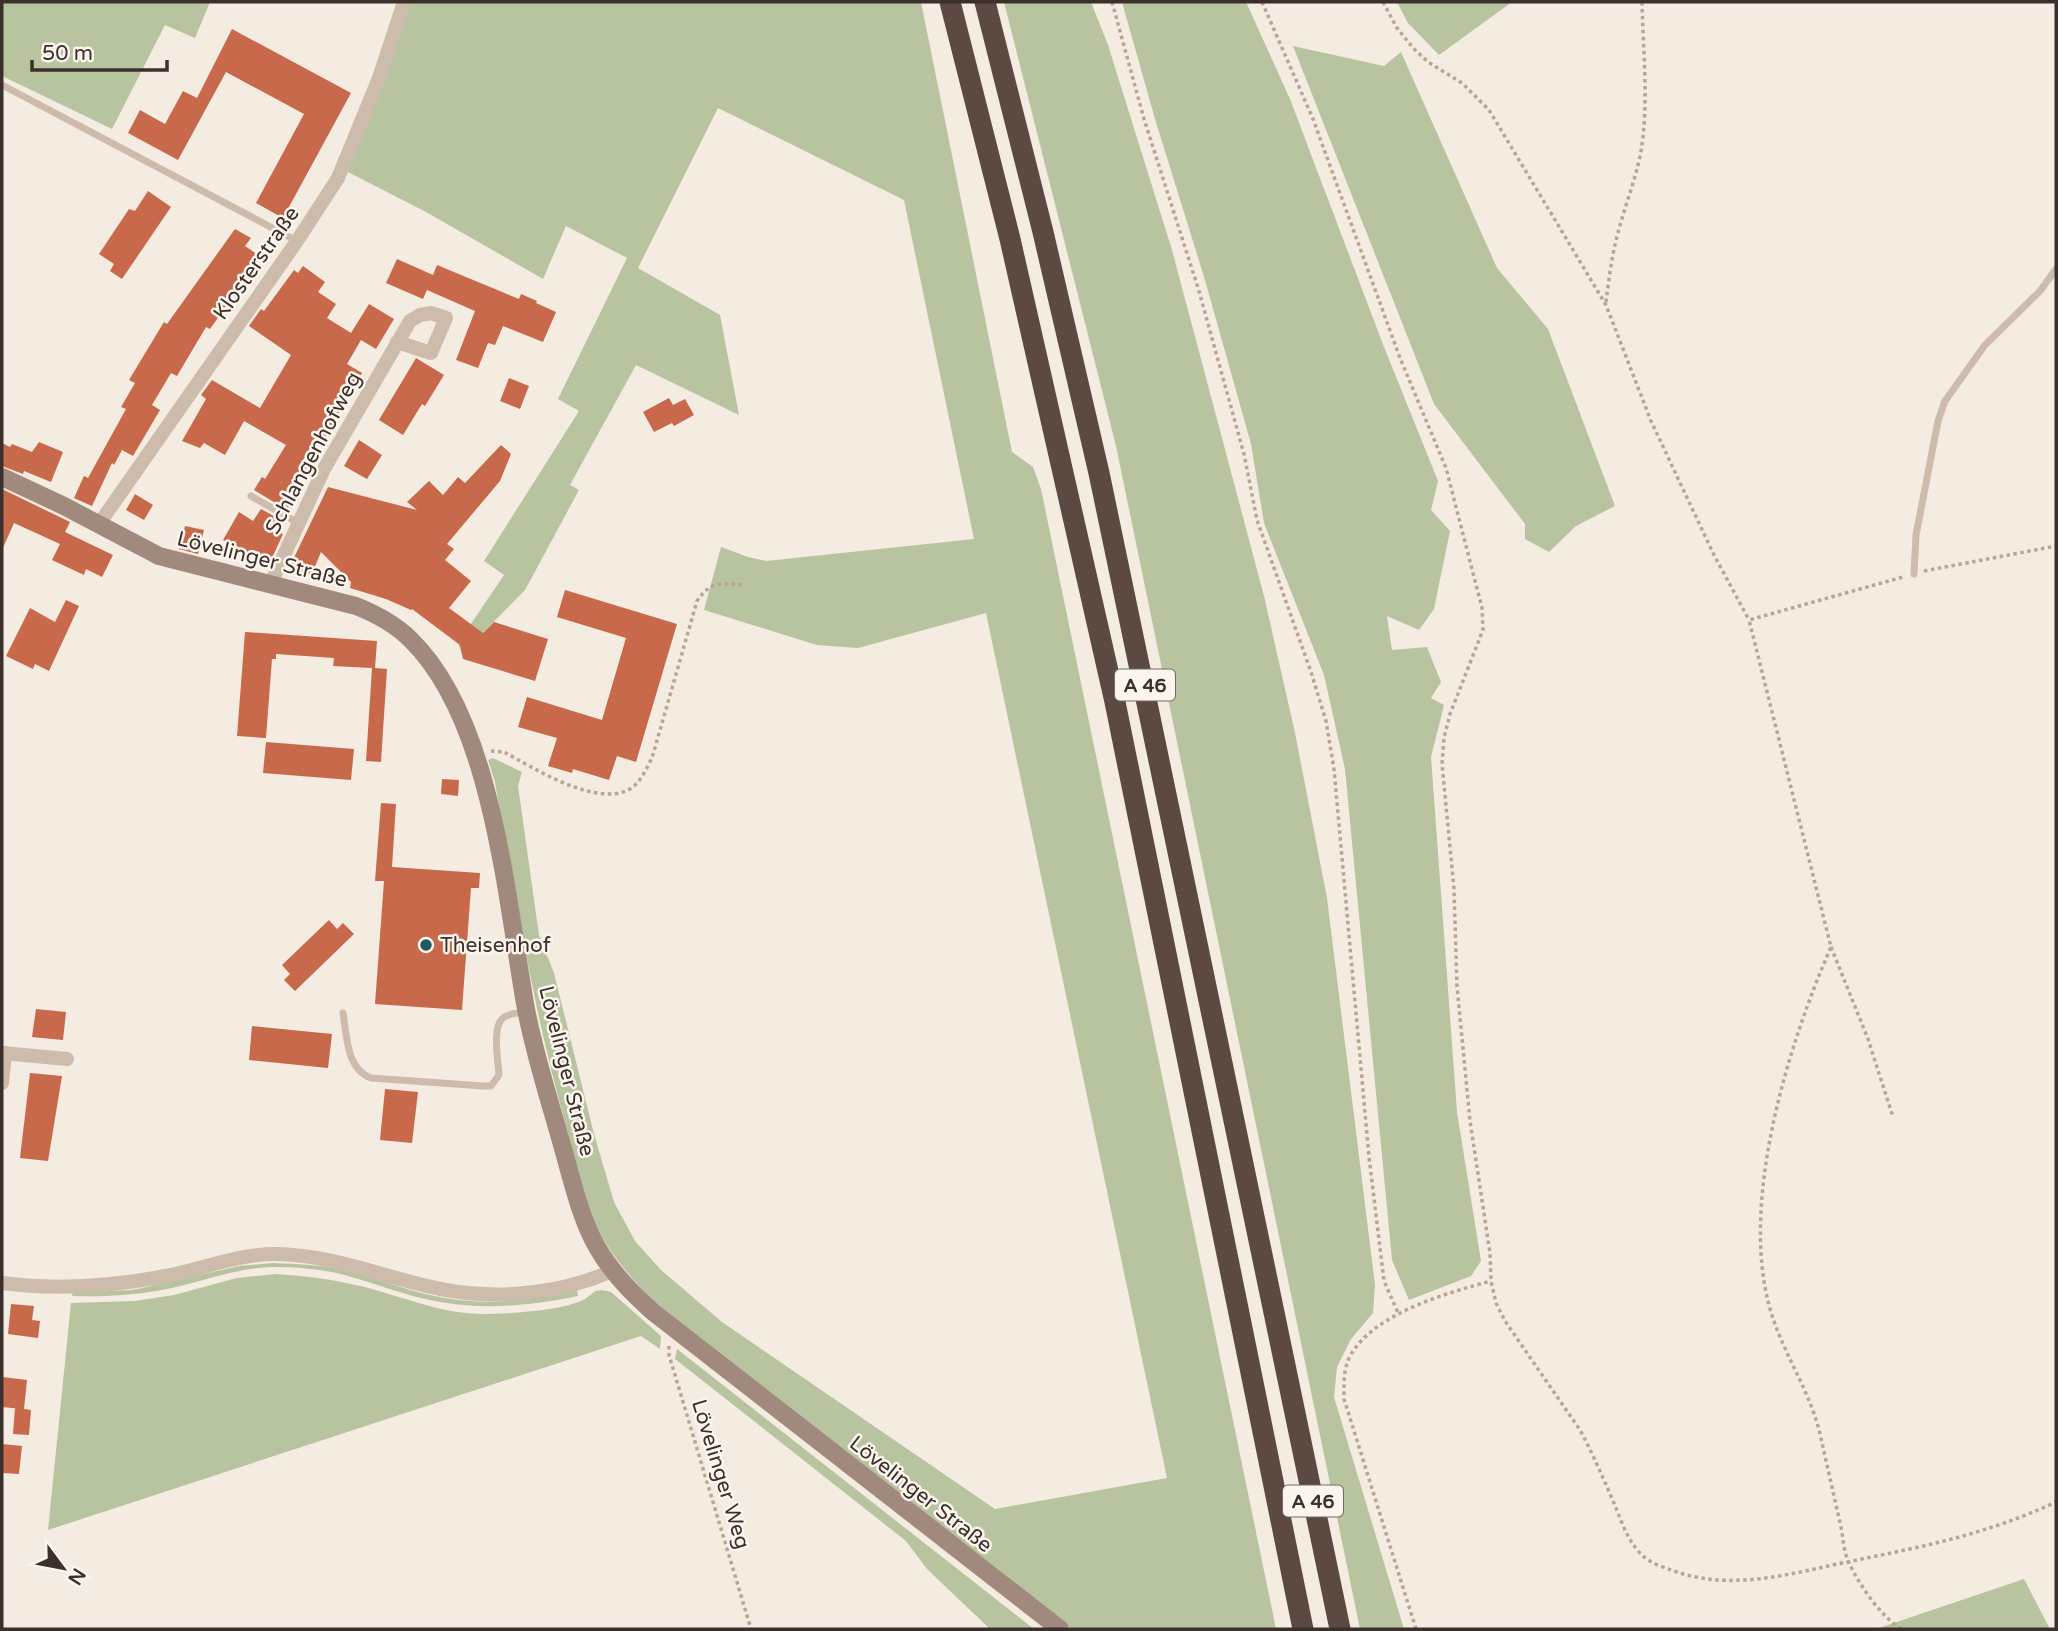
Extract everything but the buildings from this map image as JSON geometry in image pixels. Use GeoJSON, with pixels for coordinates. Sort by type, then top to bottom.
{"type":"FeatureCollection","features":[{"type":"Feature","properties":{"kind":"highway","name":"A 46"},"geometry":{"type":"LineString","coordinates":[[950,2],[1010,239],[1109,675],[1303,1629]]}},
{"type":"Feature","properties":{"kind":"highway","name":"A 46"},"geometry":{"type":"LineString","coordinates":[[985,2],[1099,473],[1340,1629]]}},
{"type":"Feature","properties":{"kind":"street","name":"Klosterstraße"},"geometry":{"type":"LineString","coordinates":[[99,524],[297,242],[338,177],[356,137],[404,2]]}},
{"type":"Feature","properties":{"kind":"street","name":"Schlangenhofweg"},"geometry":{"type":"LineString","coordinates":[[270,585],[324,468],[397,342]]}},
{"type":"Feature","properties":{"kind":"street","name":"Lövelinger Straße"},"geometry":{"type":"LineString","coordinates":[[2,478],[159,556],[356,606],[374,613],[409,638],[438,673],[478,760],[492,818],[527,1012],[583,1216],[596,1246],[612,1271],[626,1287],[672,1327],[1060,1629]]}},
{"type":"Feature","properties":{"kind":"street"},"geometry":{"type":"LineString","coordinates":[[2,1083],[3,1053],[67,1059]]}},
{"type":"Feature","properties":{"kind":"street"},"geometry":{"type":"LineString","coordinates":[[2,1283],[50,1286],[133,1281],[168,1276],[238,1258],[272,1254],[311,1256],[352,1264],[446,1290],[478,1294],[513,1294],[549,1289],[592,1279],[612,1271]]}},
{"type":"Feature","properties":{"kind":"lane"},"geometry":{"type":"LineString","coordinates":[[2,85],[297,242]]}},
{"type":"Feature","properties":{"kind":"lane"},"geometry":{"type":"LineString","coordinates":[[1914,574],[1916,535],[1938,421],[1945,401],[1985,345],[2040,291],[2056,269]]}},
{"type":"Feature","properties":{"kind":"lane"},"geometry":{"type":"LineString","coordinates":[[251,496],[298,523]]}},
{"type":"Feature","properties":{"kind":"lane"},"geometry":{"type":"LineString","coordinates":[[344,1013],[354,1067],[362,1075],[370,1078],[491,1086],[499,1075],[496,1028],[500,1019],[527,1012]]}},
{"type":"Feature","properties":{"kind":"path"},"geometry":{"type":"LineString","coordinates":[[1112,2],[1144,119],[1199,291],[1244,454],[1257,520],[1326,721],[1334,769],[1369,1157],[1384,1281],[1399,1315]]}},
{"type":"Feature","properties":{"kind":"path"},"geometry":{"type":"LineString","coordinates":[[1262,2],[1312,119],[1400,358],[1446,468],[1482,608],[1483,630],[1450,714],[1444,738],[1442,764],[1454,889],[1457,986],[1470,1121],[1490,1253],[1491,1281],[1504,1321],[1580,1430],[1628,1536],[1642,1556],[1661,1567],[1682,1574],[1732,1581],[1794,1575],[1942,1543],[2022,1517],[2056,1502]]}},
{"type":"Feature","properties":{"kind":"path"},"geometry":{"type":"LineString","coordinates":[[1383,2],[1397,28],[1413,48],[1428,62],[1462,83],[1489,110],[1606,304],[1651,421],[1713,553],[1749,620],[1830,947],[1868,1039],[1893,1117]]}},
{"type":"Feature","properties":{"kind":"path"},"geometry":{"type":"LineString","coordinates":[[1606,304],[1618,232],[1641,150],[1644,119],[1642,2]]}},
{"type":"Feature","properties":{"kind":"path"},"geometry":{"type":"LineString","coordinates":[[1749,620],[1914,574],[2056,546]]}},
{"type":"Feature","properties":{"kind":"path"},"geometry":{"type":"LineString","coordinates":[[478,760],[492,751],[503,752],[580,789],[604,795],[620,793],[632,787],[643,776],[652,758],[697,601],[705,589],[716,584],[746,585]]}},
{"type":"Feature","properties":{"kind":"path"},"geometry":{"type":"LineString","coordinates":[[1830,947],[1810,994],[1773,1125],[1765,1174],[1760,1234],[1762,1270],[1768,1303],[1779,1334],[1807,1393],[1819,1431],[1849,1562],[1868,1594],[1901,1629]]}},
{"type":"Feature","properties":{"kind":"path"},"geometry":{"type":"LineString","coordinates":[[1416,1629],[1344,1399],[1343,1379],[1350,1358],[1361,1342],[1375,1329],[1399,1315],[1452,1292],[1491,1281]]}},
{"type":"Feature","properties":{"kind":"path","name":"Lövelinger Weg"},"geometry":{"type":"LineString","coordinates":[[672,1327],[669,1355],[751,1629]]}},
{"type":"Feature","properties":{"kind":"green space"},"geometry":{"type":"Polygon","coordinates":[[[2,2],[210,2],[195,38],[165,25],[112,129],[2,76],[2,2]]]}},
{"type":"Feature","properties":{"kind":"green space"},"geometry":{"type":"Polygon","coordinates":[[[410,2],[921,2],[1012,452],[1033,467],[1041,489],[1276,1629],[1072,1629],[1020,1591],[663,1309],[628,1274],[599,1232],[580,1180],[544,1040],[495,782],[488,760],[493,758],[522,772],[518,786],[539,935],[554,973],[594,1134],[614,1202],[635,1241],[661,1270],[722,1322],[995,1509],[1167,1478],[986,613],[858,648],[817,645],[704,610],[721,547],[766,561],[974,539],[904,200],[718,108],[638,268],[720,315],[739,415],[636,365],[570,485],[579,490],[525,590],[462,654],[458,643],[504,575],[484,561],[579,411],[558,399],[627,258],[566,226],[543,279],[426,212],[346,171],[410,2]]]}},
{"type":"Feature","properties":{"kind":"green space"},"geometry":{"type":"Polygon","coordinates":[[[1004,2],[1091,2],[1108,45],[1172,250],[1264,596],[1295,733],[1327,898],[1375,1285],[1373,1313],[1351,1339],[1337,1367],[1334,1397],[1404,1629],[1360,1629],[1116,446],[1004,2]]]}},
{"type":"Feature","properties":{"kind":"green space"},"geometry":{"type":"Polygon","coordinates":[[[1122,2],[1246,2],[1290,99],[1438,481],[1431,510],[1450,531],[1434,609],[1419,630],[1387,616],[1392,650],[1427,647],[1441,682],[1431,698],[1444,705],[1431,757],[1457,1112],[1481,1261],[1471,1276],[1409,1300],[1392,1260],[1345,769],[1324,675],[1264,523],[1251,444],[1122,2]]]}},
{"type":"Feature","properties":{"kind":"green space"},"geometry":{"type":"Polygon","coordinates":[[[1397,2],[1512,2],[1439,55],[1408,23],[1397,2]]]}},
{"type":"Feature","properties":{"kind":"green space"},"geometry":{"type":"Polygon","coordinates":[[[1293,46],[1384,66],[1401,52],[1497,268],[1548,329],[1615,506],[1576,526],[1549,552],[1525,539],[1525,524],[1434,404],[1293,46]]]}},
{"type":"Feature","properties":{"kind":"green space"},"geometry":{"type":"Polygon","coordinates":[[[273,1263],[342,1270],[421,1293],[478,1302],[544,1297],[577,1290],[578,1296],[519,1305],[460,1305],[413,1296],[336,1273],[276,1267],[237,1272],[148,1292],[72,1296],[73,1292],[133,1290],[239,1266],[273,1263]]]}},
{"type":"Feature","properties":{"kind":"green space"},"geometry":{"type":"Polygon","coordinates":[[[276,1274],[342,1282],[447,1310],[481,1314],[561,1307],[583,1300],[597,1291],[611,1292],[661,1336],[660,1349],[641,1336],[48,1530],[71,1303],[135,1301],[174,1295],[237,1278],[276,1274]]]}},
{"type":"Feature","properties":{"kind":"green space"},"geometry":{"type":"Polygon","coordinates":[[[677,1349],[1034,1629],[990,1629],[927,1569],[906,1541],[675,1359],[677,1349]]]}},
{"type":"Feature","properties":{"kind":"green space"},"geometry":{"type":"Polygon","coordinates":[[[2024,1579],[2050,1629],[1876,1629],[2024,1579]]]}},
{"type":"Feature","properties":{"kind":"place","name":"Theisenhof"},"geometry":{"type":"Point","coordinates":[426,945]}}]}
